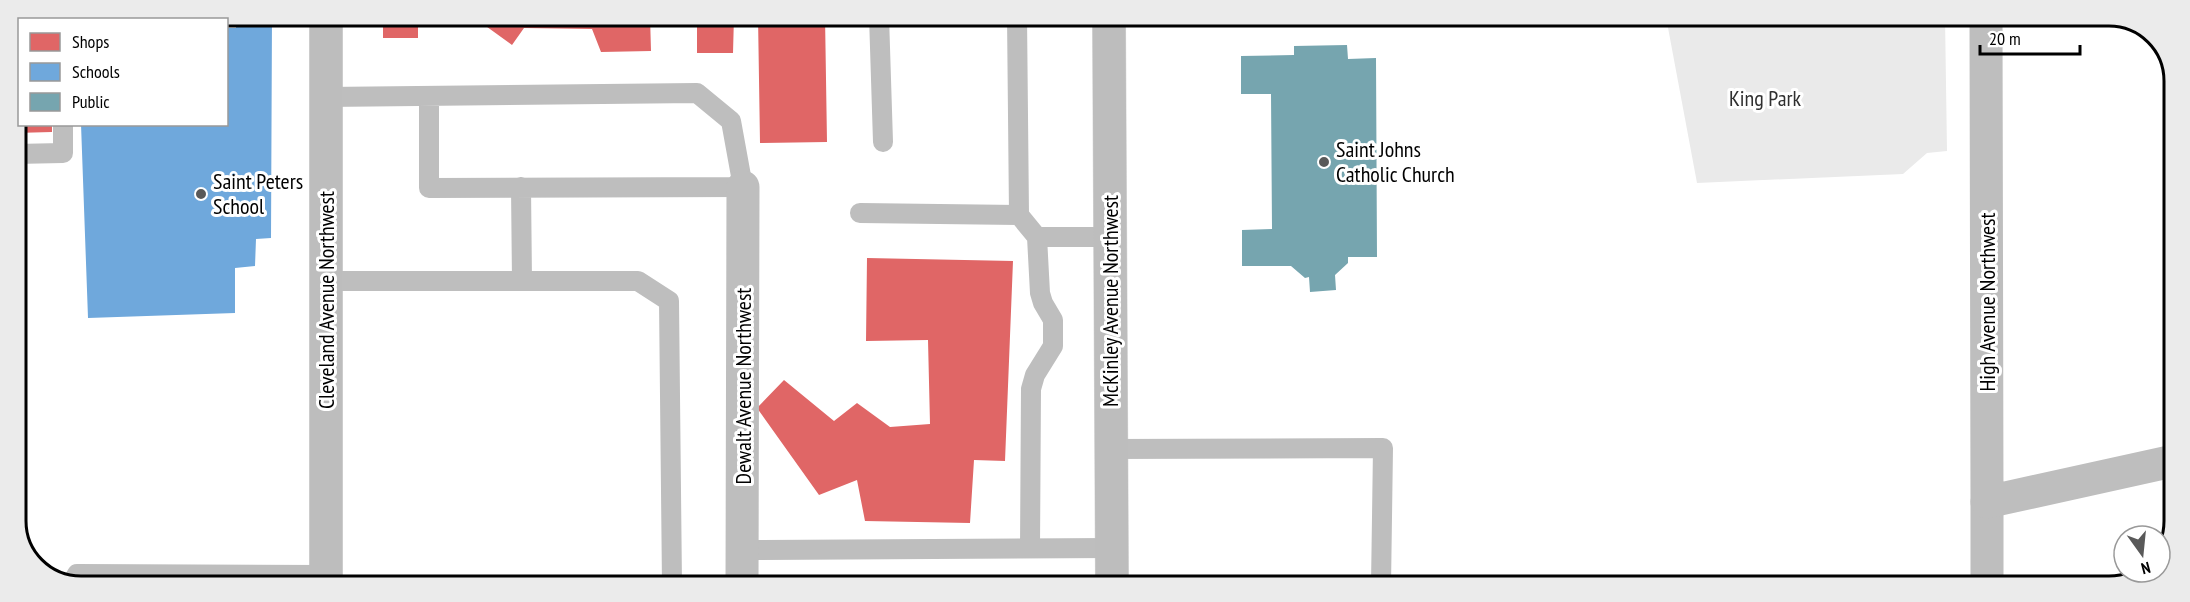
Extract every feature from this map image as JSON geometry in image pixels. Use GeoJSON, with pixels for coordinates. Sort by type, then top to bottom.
{"type":"FeatureCollection","features":[{"type":"Feature","properties":{"kind":"main road","name":"Cleveland Avenue Northwest"},"geometry":{"type":"LineString","coordinates":[[326,26],[326,576]]}},
{"type":"Feature","properties":{"kind":"main road","name":"McKinley Avenue Northwest"},"geometry":{"type":"LineString","coordinates":[[1109,26],[1112,576]]}},
{"type":"Feature","properties":{"kind":"street","name":"High Avenue Northwest"},"geometry":{"type":"LineString","coordinates":[[1986,26],[1987,576]]}},
{"type":"Feature","properties":{"kind":"street","name":"Dewalt Avenue Northwest"},"geometry":{"type":"LineString","coordinates":[[742,576],[744,187]]}},
{"type":"Feature","properties":{"kind":"street"},"geometry":{"type":"LineString","coordinates":[[1987,502],[2164,463]]}},
{"type":"Feature","properties":{"kind":"lane"},"geometry":{"type":"LineString","coordinates":[[879,26],[884,142]]}},
{"type":"Feature","properties":{"kind":"lane"},"geometry":{"type":"LineString","coordinates":[[1017,26],[1019,215],[1037,237],[1040,293],[1053,320],[1053,346],[1035,375],[1031,389],[1030,548]]}},
{"type":"Feature","properties":{"kind":"lane"},"geometry":{"type":"LineString","coordinates":[[326,97],[697,93],[731,121],[744,187],[429,188],[429,96]]}},
{"type":"Feature","properties":{"kind":"lane"},"geometry":{"type":"LineString","coordinates":[[26,154],[63,153],[63,126]]}},
{"type":"Feature","properties":{"kind":"lane"},"geometry":{"type":"LineString","coordinates":[[521,188],[522,281]]}},
{"type":"Feature","properties":{"kind":"lane"},"geometry":{"type":"LineString","coordinates":[[860,213],[1019,215]]}},
{"type":"Feature","properties":{"kind":"lane"},"geometry":{"type":"LineString","coordinates":[[1037,237],[1110,237]]}},
{"type":"Feature","properties":{"kind":"lane"},"geometry":{"type":"LineString","coordinates":[[326,281],[638,281],[669,301],[672,576]]}},
{"type":"Feature","properties":{"kind":"lane"},"geometry":{"type":"LineString","coordinates":[[1112,449],[1383,448],[1381,576]]}},
{"type":"Feature","properties":{"kind":"lane"},"geometry":{"type":"LineString","coordinates":[[742,550],[1112,548]]}},
{"type":"Feature","properties":{"kind":"lane"},"geometry":{"type":"LineString","coordinates":[[76,576],[77,574],[160,576]]}},
{"type":"Feature","properties":{"kind":"green space","name":"King Park"},"geometry":{"type":"Polygon","coordinates":[[[1668,26],[1945,26],[1947,151],[1927,153],[1903,174],[1697,183],[1668,26]]]}},
{"type":"Feature","properties":{"kind":"building: Shops"},"geometry":{"type":"Polygon","coordinates":[[[383,26],[418,26],[418,38],[383,38],[383,26]]]}},
{"type":"Feature","properties":{"kind":"building: Shops"},"geometry":{"type":"Polygon","coordinates":[[[486,26],[650,26],[651,51],[601,52],[592,29],[524,28],[512,45],[486,26]]]}},
{"type":"Feature","properties":{"kind":"building: Shops"},"geometry":{"type":"Polygon","coordinates":[[[697,26],[734,26],[733,53],[697,53],[697,26]]]}},
{"type":"Feature","properties":{"kind":"building: Shops"},"geometry":{"type":"Polygon","coordinates":[[[758,26],[825,26],[827,142],[760,143],[758,26]]]}},
{"type":"Feature","properties":{"kind":"building: Shops"},"geometry":{"type":"Polygon","coordinates":[[[26,126],[52,126],[52,132],[26,133],[26,126]]]}},
{"type":"Feature","properties":{"kind":"building: Shops"},"geometry":{"type":"Polygon","coordinates":[[[867,258],[1013,261],[1005,461],[974,460],[970,523],[865,521],[857,480],[819,495],[757,408],[784,380],[834,421],[857,403],[890,427],[930,424],[928,340],[866,341],[867,258]]]}},
{"type":"Feature","properties":{"kind":"building: Schools"},"geometry":{"type":"Polygon","coordinates":[[[236,26],[272,26],[271,238],[256,239],[255,266],[235,268],[235,313],[88,318],[81,126],[228,126],[228,28],[236,28],[236,26]]]}},
{"type":"Feature","properties":{"kind":"building: Public","name":"Saint Johns Catholic Church"},"geometry":{"type":"Polygon","coordinates":[[[1347,45],[1348,59],[1376,58],[1377,257],[1348,257],[1348,263],[1335,275],[1336,290],[1310,292],[1309,277],[1305,278],[1291,266],[1242,266],[1242,230],[1272,229],[1271,94],[1241,94],[1241,56],[1294,55],[1294,46],[1347,45]]]}},
{"type":"Feature","properties":{"kind":"place","name":"Saint Johns Catholic Church"},"geometry":{"type":"Point","coordinates":[1324,162]}},
{"type":"Feature","properties":{"kind":"place","name":"Saint Peters School"},"geometry":{"type":"Point","coordinates":[201,194]}}]}
